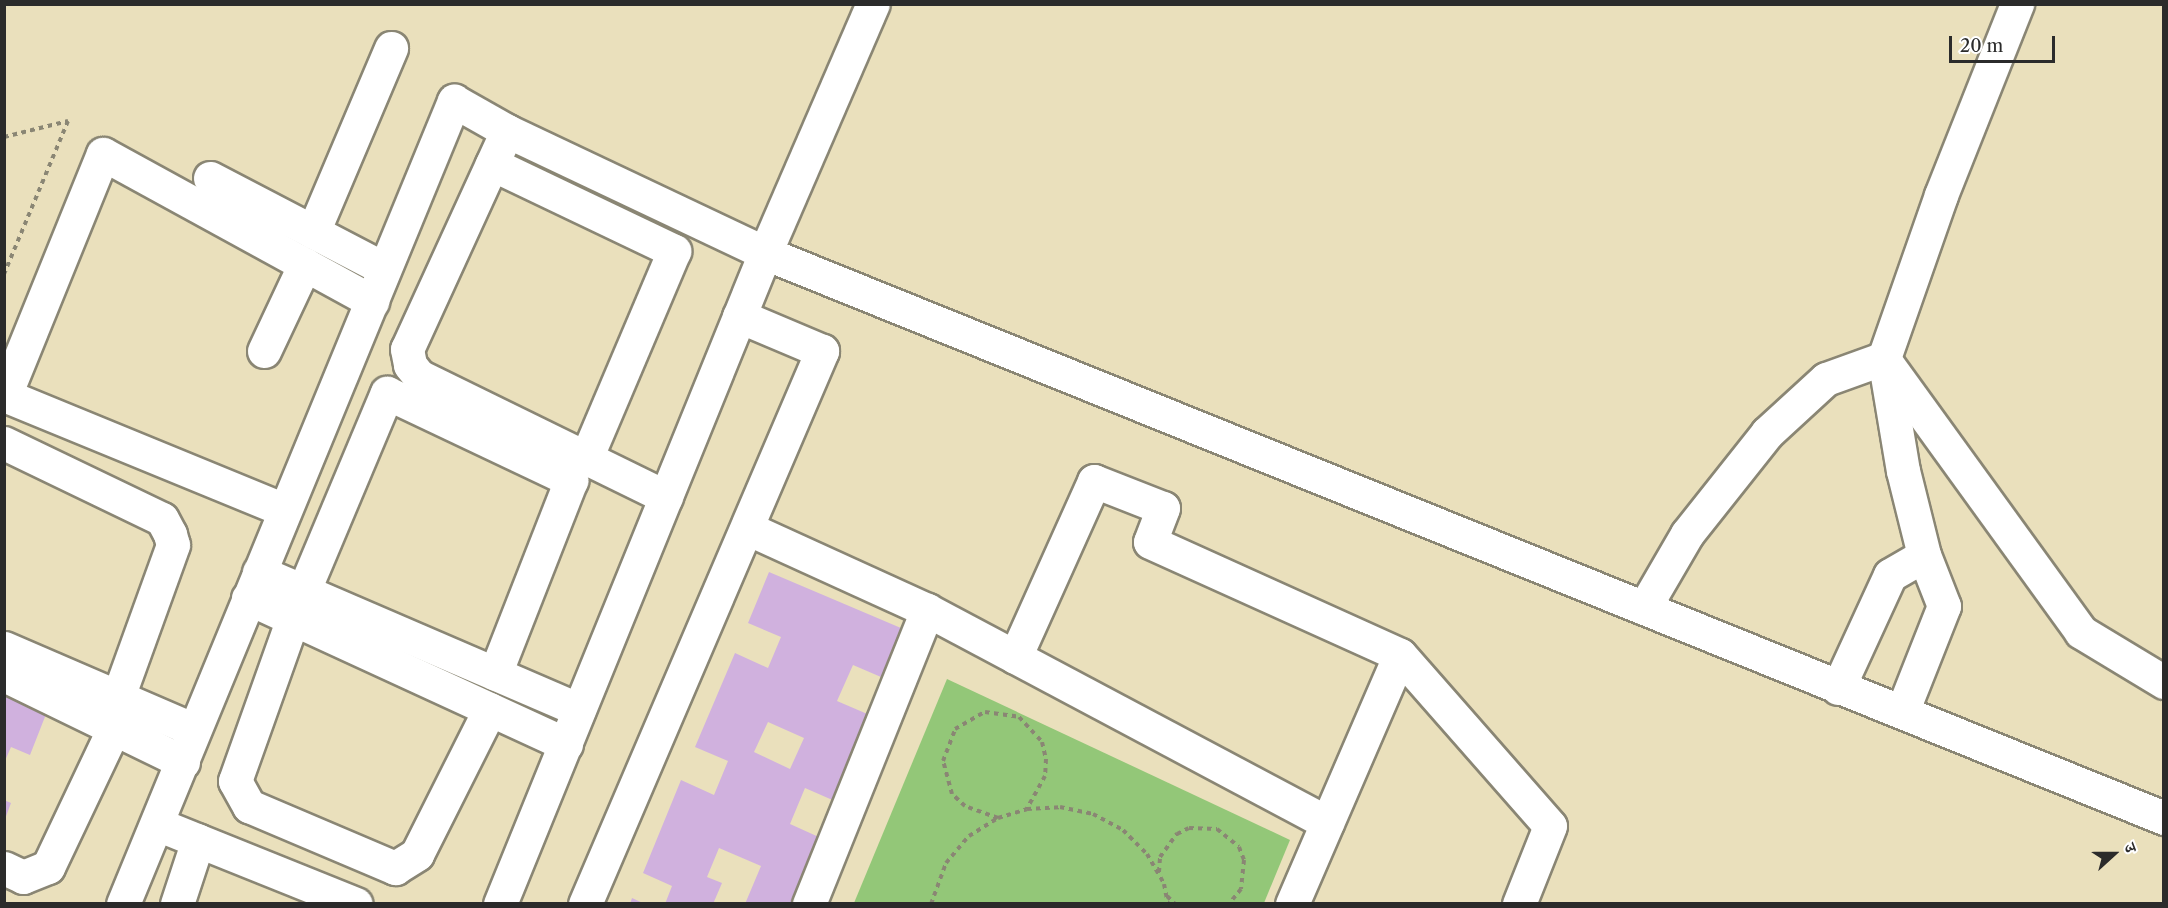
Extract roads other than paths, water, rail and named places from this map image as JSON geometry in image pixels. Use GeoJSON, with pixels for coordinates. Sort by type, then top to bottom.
{"type":"FeatureCollection","features":[{"type":"Feature","properties":{"kind":"street"},"geometry":{"type":"LineString","coordinates":[[500,903],[765,253],[873,4]]}},
{"type":"Feature","properties":{"kind":"street"},"geometry":{"type":"LineString","coordinates":[[1902,712],[1944,606],[1924,555],[1903,471],[1884,358],[1941,195],[2017,4]]}},
{"type":"Feature","properties":{"kind":"street"},"geometry":{"type":"LineString","coordinates":[[313,232],[391,48]]}},
{"type":"Feature","properties":{"kind":"street"},"geometry":{"type":"LineString","coordinates":[[123,903],[372,301],[383,268],[454,101],[507,131],[765,253],[2163,819]]}},
{"type":"Feature","properties":{"kind":"street"},"geometry":{"type":"LineString","coordinates":[[507,131],[407,349],[410,365],[419,376],[666,497]]}},
{"type":"Feature","properties":{"kind":"street"},"geometry":{"type":"LineString","coordinates":[[284,510],[5,395],[103,154],[372,301]]}},
{"type":"Feature","properties":{"kind":"street"},"geometry":{"type":"LineString","coordinates":[[492,164],[674,251],[586,458]]}},
{"type":"Feature","properties":{"kind":"street"},"geometry":{"type":"LineString","coordinates":[[210,178],[383,268]]}},
{"type":"Feature","properties":{"kind":"street"},"geometry":{"type":"LineString","coordinates":[[264,351],[305,264]]}},
{"type":"Feature","properties":{"kind":"street"},"geometry":{"type":"LineString","coordinates":[[585,903],[822,351],[739,316]]}},
{"type":"Feature","properties":{"kind":"street"},"geometry":{"type":"LineString","coordinates":[[1644,608],[1687,534],[1767,433],[1826,379],[1884,358]]}},
{"type":"Feature","properties":{"kind":"street"},"geometry":{"type":"LineString","coordinates":[[1884,358],[2081,632],[2163,682]]}},
{"type":"Feature","properties":{"kind":"street"},"geometry":{"type":"LineString","coordinates":[[490,709],[417,855],[395,868],[249,806],[235,781],[299,604],[387,393],[571,480],[495,674]]}},
{"type":"Feature","properties":{"kind":"street"},"geometry":{"type":"LineString","coordinates":[[4,443],[162,519],[173,545],[116,713],[48,867],[23,876],[4,868]]}},
{"type":"Feature","properties":{"kind":"street"},"geometry":{"type":"LineString","coordinates":[[1015,657],[1094,481],[1163,508],[1150,542],[1400,655],[1550,826],[1519,903]]}},
{"type":"Feature","properties":{"kind":"street"},"geometry":{"type":"LineString","coordinates":[[747,528],[927,610],[1326,823]]}},
{"type":"Feature","properties":{"kind":"street"},"geometry":{"type":"LineString","coordinates":[[1838,688],[1890,575],[1924,555]]}},
{"type":"Feature","properties":{"kind":"street"},"geometry":{"type":"LineString","coordinates":[[253,585],[299,604],[495,674],[579,710]]}},
{"type":"Feature","properties":{"kind":"street"},"geometry":{"type":"LineString","coordinates":[[299,604],[490,709],[566,744]]}},
{"type":"Feature","properties":{"kind":"street"},"geometry":{"type":"LineString","coordinates":[[809,903],[927,610]]}},
{"type":"Feature","properties":{"kind":"street"},"geometry":{"type":"LineString","coordinates":[[4,648],[116,713],[183,762]]}},
{"type":"Feature","properties":{"kind":"street"},"geometry":{"type":"LineString","coordinates":[[1292,903],[1400,655]]}},
{"type":"Feature","properties":{"kind":"street"},"geometry":{"type":"LineString","coordinates":[[4,675],[116,713],[194,730]]}},
{"type":"Feature","properties":{"kind":"street"},"geometry":{"type":"LineString","coordinates":[[157,824],[356,903]]}},
{"type":"Feature","properties":{"kind":"street"},"geometry":{"type":"LineString","coordinates":[[177,903],[198,840]]}}]}
